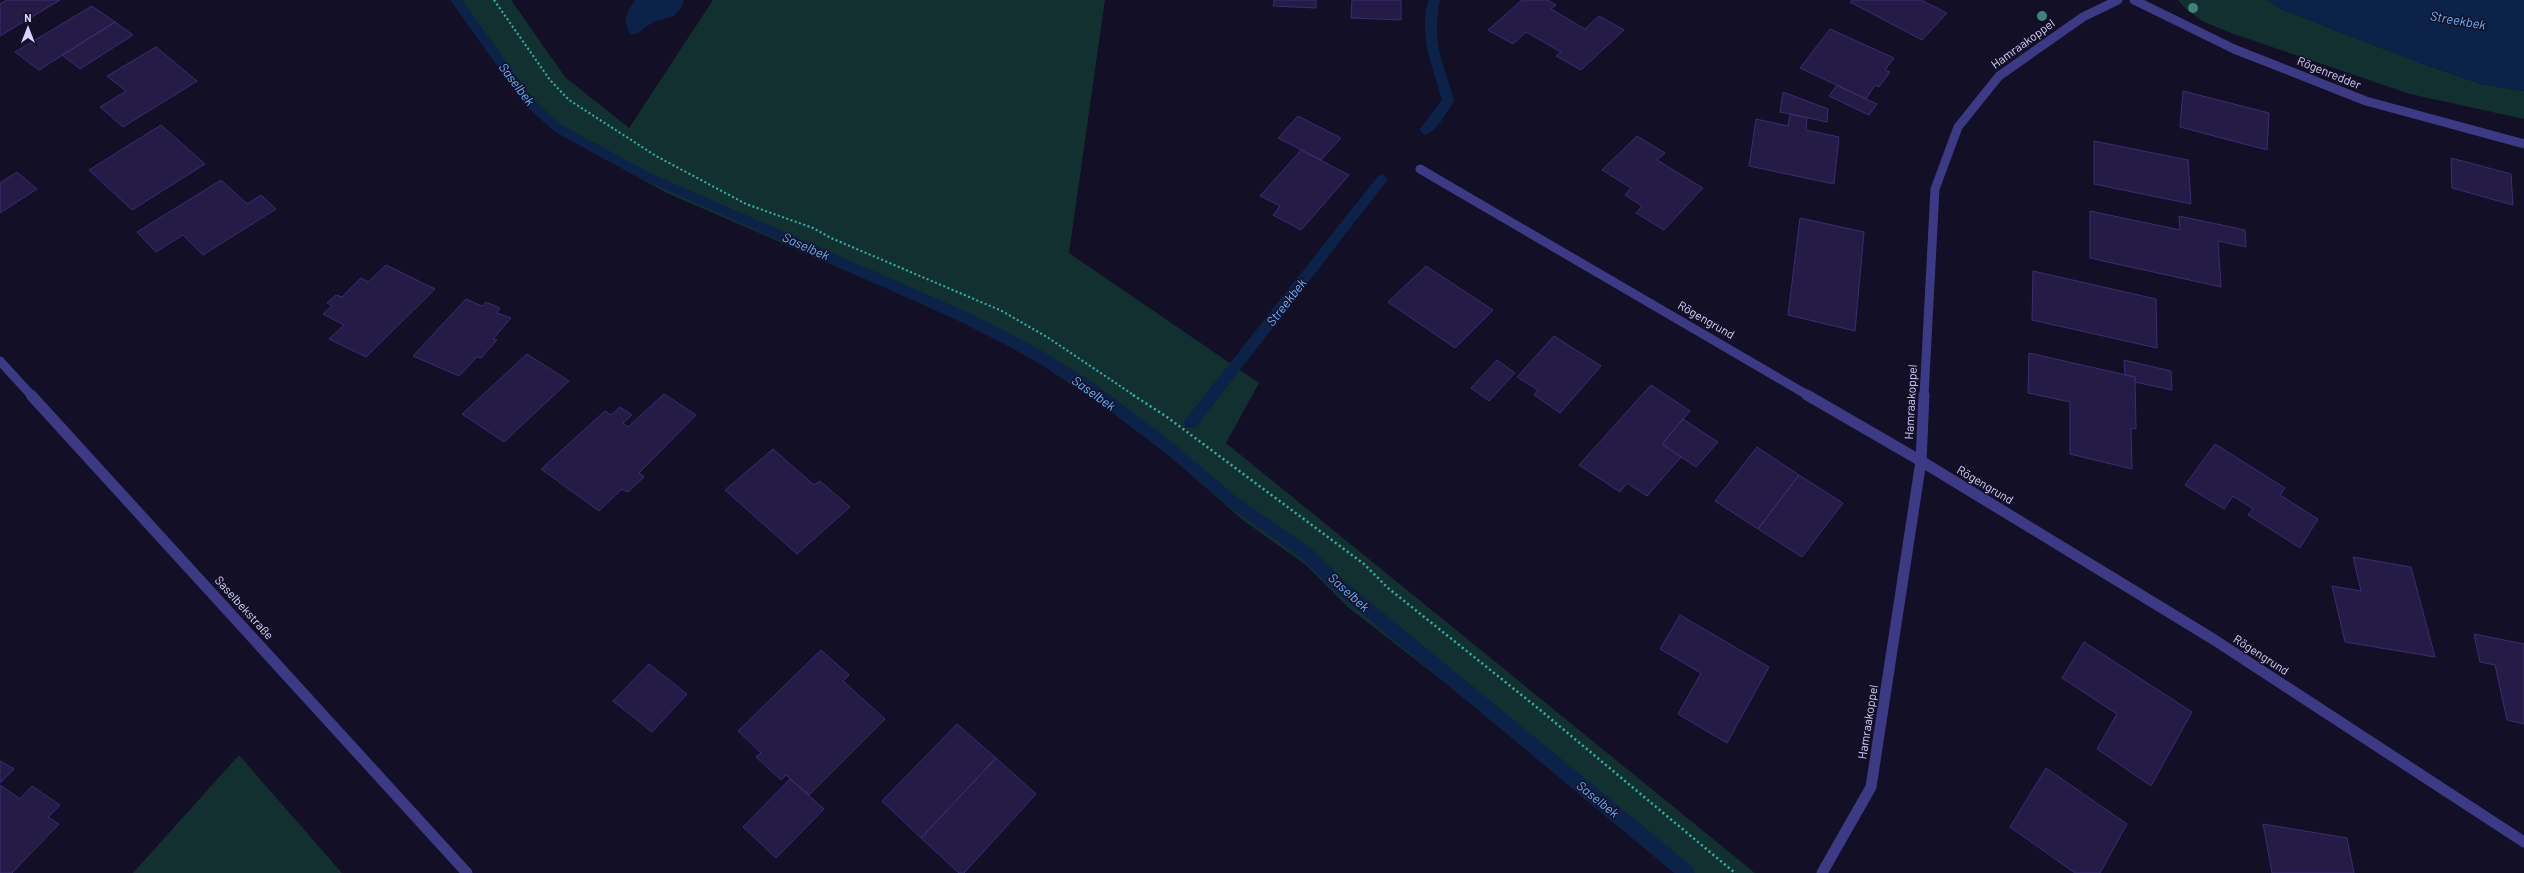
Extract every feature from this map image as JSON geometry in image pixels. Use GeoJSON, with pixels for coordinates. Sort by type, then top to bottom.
{"type":"FeatureCollection","features":[{"type":"Feature","properties":{"kind":"street","name":"Hamraakoppel"},"geometry":{"type":"LineString","coordinates":[[1822,873],[1871,786],[1921,461],[1935,189],[1958,126],[1999,76],[2084,17],[2118,0]]}},
{"type":"Feature","properties":{"kind":"street","name":"Rögenredder"},"geometry":{"type":"LineString","coordinates":[[2134,0],[2234,49],[2366,101],[2524,144]]}},
{"type":"Feature","properties":{"kind":"street","name":"Rögengrund"},"geometry":{"type":"LineString","coordinates":[[1420,169],[1921,461],[2213,639],[2524,842]]}},
{"type":"Feature","properties":{"kind":"street","name":"Saselbekstraße"},"geometry":{"type":"LineString","coordinates":[[0,361],[467,873]]}},
{"type":"Feature","properties":{"kind":"path"},"geometry":{"type":"LineString","coordinates":[[494,0],[550,80],[569,100],[656,156],[746,204],[813,228],[831,238],[1002,311],[1047,337],[1167,417],[1364,564],[1388,588],[1539,709],[1735,873]]}},
{"type":"Feature","properties":{"kind":"green space"},"geometry":{"type":"Polygon","coordinates":[[[456,0],[511,0],[565,77],[629,128],[713,0],[1105,0],[1069,253],[1259,383],[1226,443],[1755,873],[1676,873],[1466,699],[1348,607],[1306,565],[1244,521],[1171,457],[1105,407],[1039,363],[971,325],[667,193],[590,151],[540,115],[456,0]]]}},
{"type":"Feature","properties":{"kind":"green space"},"geometry":{"type":"Polygon","coordinates":[[[2178,0],[2267,0],[2281,9],[2415,61],[2481,84],[2524,91],[2524,119],[2410,94],[2231,33],[2202,21],[2185,8],[2178,0]]]}},
{"type":"Feature","properties":{"kind":"green space"},"geometry":{"type":"Polygon","coordinates":[[[239,755],[342,873],[133,873],[239,755]]]}},
{"type":"Feature","properties":{"kind":"water"},"geometry":{"type":"Polygon","coordinates":[[[636,0],[684,1],[681,8],[674,16],[653,22],[638,33],[631,35],[628,30],[626,17],[636,0]]]}},
{"type":"Feature","properties":{"kind":"water"},"geometry":{"type":"Polygon","coordinates":[[[2267,0],[2524,0],[2524,91],[2481,84],[2415,61],[2281,9],[2267,0]]]}},
{"type":"Feature","properties":{"kind":"building"},"geometry":{"type":"Polygon","coordinates":[[[7,0],[60,0],[0,36],[0,4],[7,0]]]}},
{"type":"Feature","properties":{"kind":"building"},"geometry":{"type":"Polygon","coordinates":[[[1274,0],[1316,0],[1316,8],[1273,6],[1274,0]]]}},
{"type":"Feature","properties":{"kind":"building"},"geometry":{"type":"Polygon","coordinates":[[[1352,0],[1401,0],[1401,20],[1351,18],[1352,0]]]}},
{"type":"Feature","properties":{"kind":"building"},"geometry":{"type":"Polygon","coordinates":[[[1522,0],[1548,0],[1556,5],[1551,9],[1585,29],[1599,16],[1624,30],[1581,70],[1556,56],[1561,52],[1526,32],[1513,44],[1488,30],[1522,0]]]}},
{"type":"Feature","properties":{"kind":"building"},"geometry":{"type":"Polygon","coordinates":[[[1852,0],[1921,0],[1947,13],[1922,40],[1850,2],[1852,0]]]}},
{"type":"Feature","properties":{"kind":"building"},"geometry":{"type":"Polygon","coordinates":[[[92,6],[115,22],[39,70],[15,52],[92,6]]]}},
{"type":"Feature","properties":{"kind":"building"},"geometry":{"type":"Polygon","coordinates":[[[115,22],[133,35],[80,69],[62,55],[115,22]]]}},
{"type":"Feature","properties":{"kind":"building"},"geometry":{"type":"Polygon","coordinates":[[[1830,29],[1894,58],[1885,70],[1890,72],[1879,87],[1875,85],[1866,99],[1800,68],[1830,29]]]}},
{"type":"Feature","properties":{"kind":"building"},"geometry":{"type":"Polygon","coordinates":[[[156,47],[197,81],[123,127],[100,107],[126,91],[107,76],[156,47]]]}},
{"type":"Feature","properties":{"kind":"building"},"geometry":{"type":"Polygon","coordinates":[[[1837,85],[1877,104],[1869,115],[1829,96],[1837,85]]]}},
{"type":"Feature","properties":{"kind":"building"},"geometry":{"type":"Polygon","coordinates":[[[2183,91],[2269,113],[2267,150],[2180,127],[2183,91]]]}},
{"type":"Feature","properties":{"kind":"building"},"geometry":{"type":"Polygon","coordinates":[[[1783,92],[1828,109],[1827,122],[1780,112],[1783,92]]]}},
{"type":"Feature","properties":{"kind":"building"},"geometry":{"type":"Polygon","coordinates":[[[1790,114],[1807,118],[1806,130],[1839,137],[1834,184],[1749,166],[1756,119],[1788,126],[1790,114]]]}},
{"type":"Feature","properties":{"kind":"building"},"geometry":{"type":"Polygon","coordinates":[[[1298,116],[1341,138],[1321,160],[1278,138],[1298,116]]]}},
{"type":"Feature","properties":{"kind":"building"},"geometry":{"type":"Polygon","coordinates":[[[161,125],[205,164],[132,210],[89,170],[161,125]]]}},
{"type":"Feature","properties":{"kind":"building"},"geometry":{"type":"Polygon","coordinates":[[[1637,136],[1665,153],[1657,160],[1703,188],[1664,230],[1636,213],[1642,206],[1625,195],[1631,188],[1602,170],[1637,136]]]}},
{"type":"Feature","properties":{"kind":"building"},"geometry":{"type":"Polygon","coordinates":[[[2094,141],[2188,160],[2191,204],[2094,184],[2094,141]]]}},
{"type":"Feature","properties":{"kind":"building"},"geometry":{"type":"Polygon","coordinates":[[[1301,150],[1349,175],[1301,230],[1273,215],[1280,206],[1260,196],[1301,150]]]}},
{"type":"Feature","properties":{"kind":"building"},"geometry":{"type":"Polygon","coordinates":[[[2451,158],[2511,174],[2513,205],[2452,188],[2451,158]]]}},
{"type":"Feature","properties":{"kind":"building"},"geometry":{"type":"Polygon","coordinates":[[[17,172],[37,189],[0,213],[0,183],[17,172]]]}},
{"type":"Feature","properties":{"kind":"building"},"geometry":{"type":"Polygon","coordinates":[[[221,180],[247,204],[261,195],[276,209],[203,255],[183,235],[156,252],[137,232],[221,180]]]}},
{"type":"Feature","properties":{"kind":"building"},"geometry":{"type":"Polygon","coordinates":[[[2090,211],[2180,230],[2179,216],[2245,230],[2246,247],[2218,241],[2221,287],[2090,258],[2090,211]]]}},
{"type":"Feature","properties":{"kind":"building"},"geometry":{"type":"Polygon","coordinates":[[[1800,218],[1864,232],[1855,331],[1788,315],[1800,218]]]}},
{"type":"Feature","properties":{"kind":"building"},"geometry":{"type":"Polygon","coordinates":[[[386,265],[435,289],[366,357],[329,339],[344,325],[323,314],[332,306],[327,303],[336,295],[342,297],[361,278],[368,282],[386,265]]]}},
{"type":"Feature","properties":{"kind":"building"},"geometry":{"type":"Polygon","coordinates":[[[1426,266],[1493,310],[1455,348],[1388,302],[1426,266]]]}},
{"type":"Feature","properties":{"kind":"building"},"geometry":{"type":"Polygon","coordinates":[[[2033,271],[2156,299],[2157,348],[2032,320],[2033,271]]]}},
{"type":"Feature","properties":{"kind":"building"},"geometry":{"type":"Polygon","coordinates":[[[466,299],[482,306],[486,302],[500,308],[497,313],[511,318],[493,339],[497,340],[481,358],[477,357],[459,376],[413,356],[466,299]]]}},
{"type":"Feature","properties":{"kind":"building"},"geometry":{"type":"Polygon","coordinates":[[[1554,336],[1601,366],[1560,413],[1534,395],[1538,390],[1517,377],[1554,336]]]}},
{"type":"Feature","properties":{"kind":"building"},"geometry":{"type":"Polygon","coordinates":[[[2029,353],[2135,377],[2136,429],[2131,428],[2132,469],[2070,454],[2070,402],[2028,393],[2029,353]]]}},
{"type":"Feature","properties":{"kind":"building"},"geometry":{"type":"Polygon","coordinates":[[[527,354],[569,381],[504,442],[462,414],[527,354]]]}},
{"type":"Feature","properties":{"kind":"building"},"geometry":{"type":"Polygon","coordinates":[[[1497,360],[1515,373],[1489,401],[1471,388],[1497,360]]]}},
{"type":"Feature","properties":{"kind":"building"},"geometry":{"type":"Polygon","coordinates":[[[2124,360],[2171,371],[2172,390],[2135,382],[2135,377],[2125,375],[2124,360]]]}},
{"type":"Feature","properties":{"kind":"building"},"geometry":{"type":"Polygon","coordinates":[[[1651,385],[1690,411],[1662,444],[1681,457],[1647,496],[1627,483],[1620,492],[1579,465],[1651,385]]]}},
{"type":"Feature","properties":{"kind":"building"},"geometry":{"type":"Polygon","coordinates":[[[664,394],[696,415],[639,473],[644,477],[628,492],[622,489],[599,511],[541,469],[605,411],[611,415],[620,407],[632,415],[623,423],[628,427],[664,394]]]}},
{"type":"Feature","properties":{"kind":"building"},"geometry":{"type":"Polygon","coordinates":[[[1683,419],[1718,442],[1696,467],[1662,444],[1683,419]]]}},
{"type":"Feature","properties":{"kind":"building"},"geometry":{"type":"Polygon","coordinates":[[[2215,444],[2285,488],[2280,495],[2318,519],[2300,548],[2248,515],[2253,509],[2233,496],[2224,509],[2185,485],[2215,444]]]}},
{"type":"Feature","properties":{"kind":"building"},"geometry":{"type":"Polygon","coordinates":[[[1757,447],[1799,475],[1758,529],[1715,501],[1757,447]]]}},
{"type":"Feature","properties":{"kind":"building"},"geometry":{"type":"Polygon","coordinates":[[[773,449],[814,485],[820,481],[850,507],[797,554],[725,490],[773,449]]]}},
{"type":"Feature","properties":{"kind":"building"},"geometry":{"type":"Polygon","coordinates":[[[1799,475],[1843,503],[1802,557],[1758,529],[1799,475]]]}},
{"type":"Feature","properties":{"kind":"building"},"geometry":{"type":"Polygon","coordinates":[[[2353,557],[2411,567],[2435,657],[2345,642],[2332,586],[2361,591],[2353,557]]]}},
{"type":"Feature","properties":{"kind":"building"},"geometry":{"type":"Polygon","coordinates":[[[1680,615],[1769,667],[1727,743],[1678,714],[1701,673],[1660,649],[1680,615]]]}},
{"type":"Feature","properties":{"kind":"building"},"geometry":{"type":"Polygon","coordinates":[[[2474,634],[2524,644],[2524,724],[2507,720],[2495,665],[2480,662],[2474,634]]]}},
{"type":"Feature","properties":{"kind":"building"},"geometry":{"type":"Polygon","coordinates":[[[2084,642],[2192,712],[2151,786],[2097,749],[2117,714],[2062,678],[2084,642]]]}},
{"type":"Feature","properties":{"kind":"building"},"geometry":{"type":"Polygon","coordinates":[[[821,650],[849,675],[843,681],[885,719],[809,795],[786,775],[781,780],[756,757],[761,753],[738,731],[821,650]]]}},
{"type":"Feature","properties":{"kind":"building"},"geometry":{"type":"Polygon","coordinates":[[[649,664],[687,694],[652,732],[613,701],[649,664]]]}},
{"type":"Feature","properties":{"kind":"building"},"geometry":{"type":"Polygon","coordinates":[[[957,724],[996,758],[921,838],[882,801],[957,724]]]}},
{"type":"Feature","properties":{"kind":"building"},"geometry":{"type":"Polygon","coordinates":[[[996,758],[1036,794],[964,873],[959,873],[921,838],[996,758]]]}},
{"type":"Feature","properties":{"kind":"building"},"geometry":{"type":"Polygon","coordinates":[[[0,761],[14,769],[0,783],[0,761]]]}},
{"type":"Feature","properties":{"kind":"building"},"geometry":{"type":"Polygon","coordinates":[[[2046,768],[2127,824],[2100,873],[2075,873],[2010,827],[2046,768]]]}},
{"type":"Feature","properties":{"kind":"building"},"geometry":{"type":"Polygon","coordinates":[[[790,779],[824,809],[776,858],[743,827],[790,779]]]}},
{"type":"Feature","properties":{"kind":"building"},"geometry":{"type":"Polygon","coordinates":[[[0,785],[20,799],[32,786],[60,805],[48,817],[59,824],[12,873],[0,873],[0,785]]]}},
{"type":"Feature","properties":{"kind":"building"},"geometry":{"type":"Polygon","coordinates":[[[2263,824],[2347,838],[2354,873],[2272,873],[2263,824]]]}},
{"type":"Feature","properties":{"kind":"waterway","name":"Saselbek"},"geometry":{"type":"LineString","coordinates":[[456,0],[529,102],[559,129],[646,176],[962,316],[1027,349],[1089,387],[1168,447],[1232,501],[1307,554],[1342,588],[1687,873]]}},
{"type":"Feature","properties":{"kind":"waterway","name":"Streekbek"},"geometry":{"type":"LineString","coordinates":[[1425,130],[1439,115],[1448,100],[1433,54],[1431,39],[1431,16],[1434,0]]}},
{"type":"Feature","properties":{"kind":"waterway","name":"Streekbek"},"geometry":{"type":"LineString","coordinates":[[1190,424],[1382,179]]}}]}
